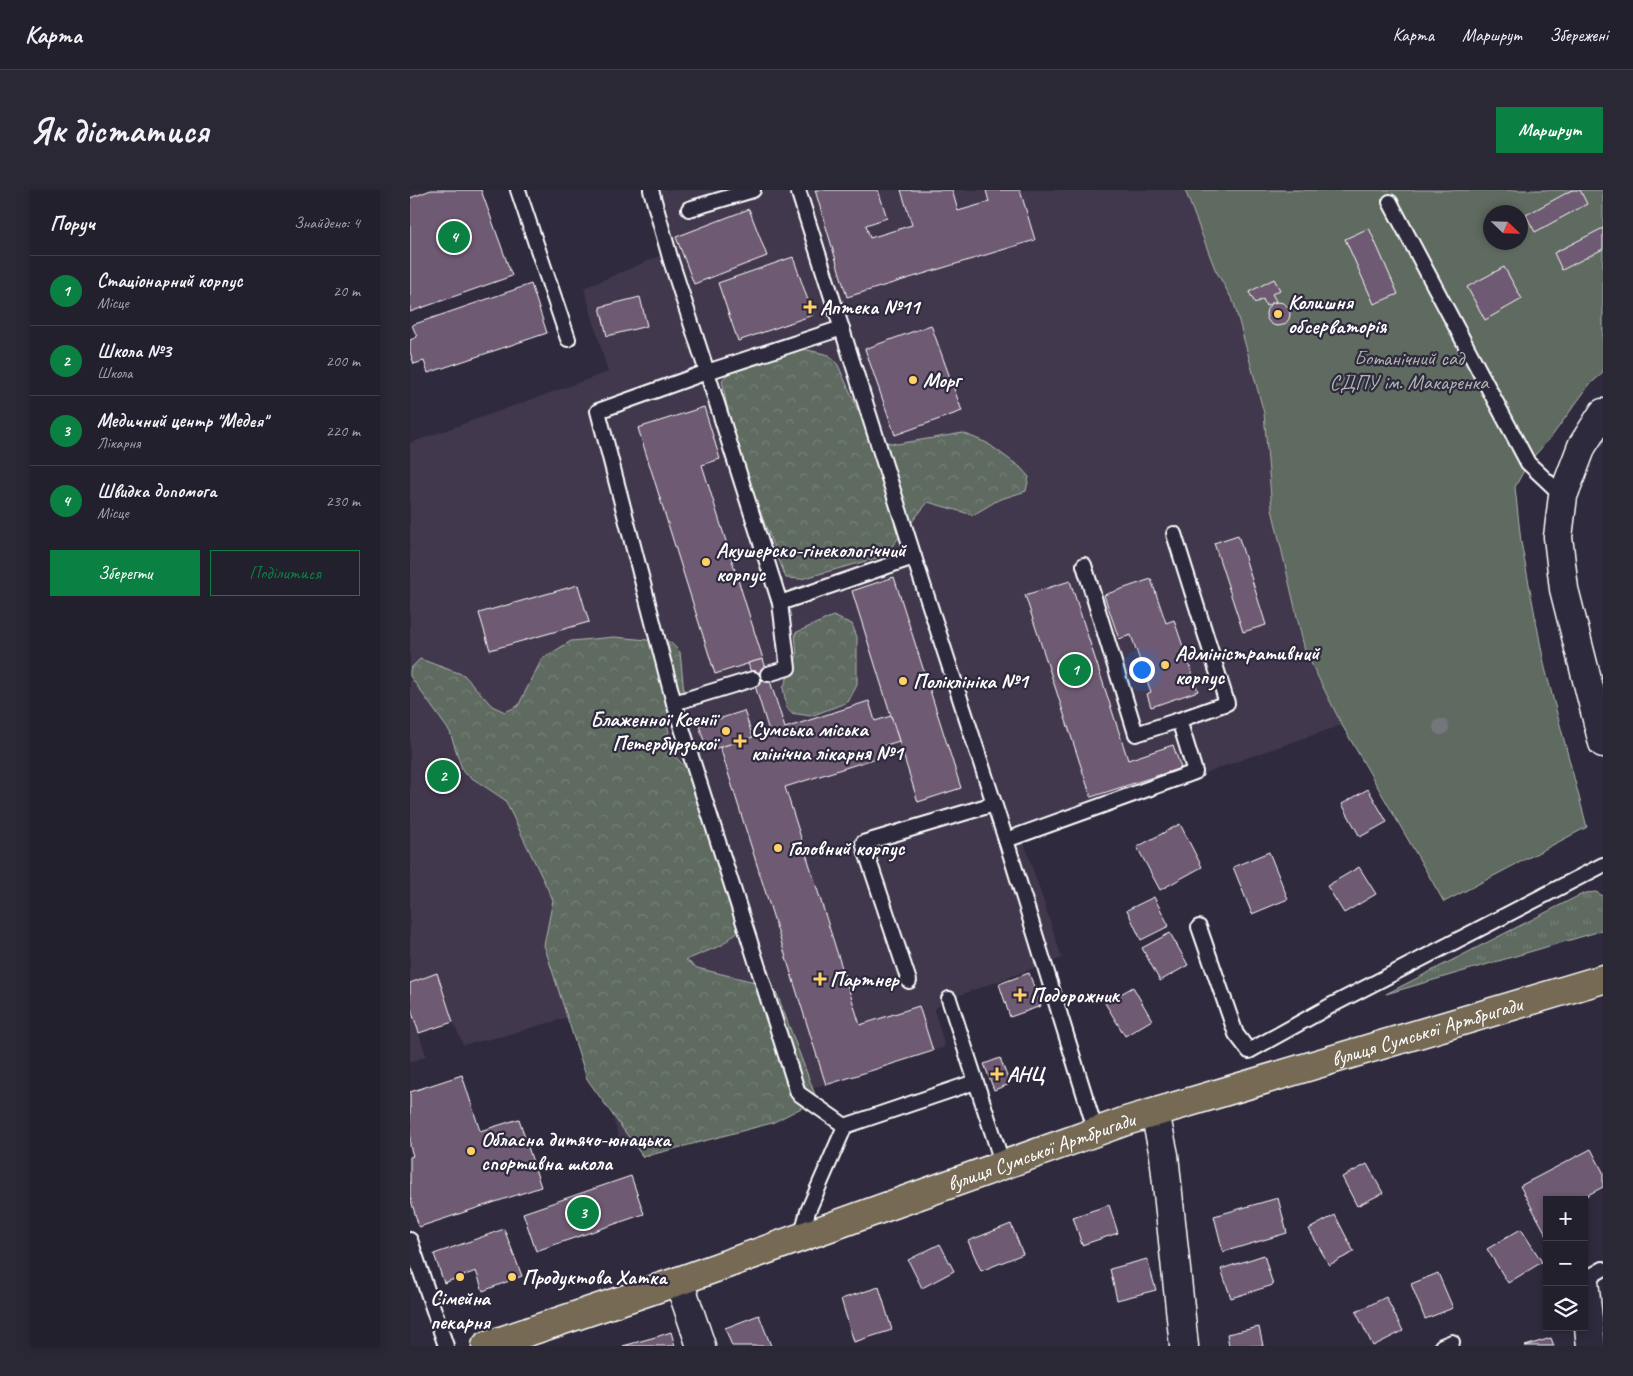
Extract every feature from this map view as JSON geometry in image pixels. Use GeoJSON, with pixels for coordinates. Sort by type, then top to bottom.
{"type":"FeatureCollection","features":[{"type":"Feature","properties":{"kind":"main road","name":"вулиця Сумської Артбригади"},"geometry":{"type":"LineString","coordinates":[[486,1346],[679,1281],[1096,1132],[1603,979]]}},
{"type":"Feature","properties":{"kind":"street"},"geometry":{"type":"LineString","coordinates":[[1603,413],[1582,446],[1563,496],[1558,537],[1564,589],[1603,743]]}},
{"type":"Feature","properties":{"kind":"street"},"geometry":{"type":"LineString","coordinates":[[1154,1113],[1164,1155],[1184,1346]]}},
{"type":"Feature","properties":{"kind":"street"},"geometry":{"type":"LineString","coordinates":[[679,1281],[701,1346]]}},
{"type":"Feature","properties":{"kind":"street"},"geometry":{"type":"LineString","coordinates":[[1585,1286],[1591,1346]]}},
{"type":"Feature","properties":{"kind":"lane"},"geometry":{"type":"LineString","coordinates":[[518,190],[568,339]]}},
{"type":"Feature","properties":{"kind":"lane"},"geometry":{"type":"LineString","coordinates":[[651,190],[671,261],[780,603],[788,668],[768,674]]}},
{"type":"Feature","properties":{"kind":"lane"},"geometry":{"type":"LineString","coordinates":[[689,209],[752,190]]}},
{"type":"Feature","properties":{"kind":"lane"},"geometry":{"type":"LineString","coordinates":[[798,190],[1006,840],[1096,1132]]}},
{"type":"Feature","properties":{"kind":"lane"},"geometry":{"type":"LineString","coordinates":[[1390,202],[1528,463],[1563,496]]}},
{"type":"Feature","properties":{"kind":"lane"},"geometry":{"type":"LineString","coordinates":[[842,328],[707,372],[598,411],[674,704],[798,1093],[845,1126]]}},
{"type":"Feature","properties":{"kind":"lane"},"geometry":{"type":"LineString","coordinates":[[1084,565],[1136,734],[1179,720],[1227,703],[1174,534]]}},
{"type":"Feature","properties":{"kind":"lane"},"geometry":{"type":"LineString","coordinates":[[780,603],[914,557]]}},
{"type":"Feature","properties":{"kind":"lane"},"geometry":{"type":"LineString","coordinates":[[674,704],[753,679]]}},
{"type":"Feature","properties":{"kind":"lane"},"geometry":{"type":"LineString","coordinates":[[1006,840],[1195,772],[1179,720]]}},
{"type":"Feature","properties":{"kind":"lane"},"geometry":{"type":"LineString","coordinates":[[909,981],[863,843],[994,804]]}},
{"type":"Feature","properties":{"kind":"lane"},"geometry":{"type":"LineString","coordinates":[[1199,927],[1236,1034],[1249,1051],[1334,1004],[1603,865]]}},
{"type":"Feature","properties":{"kind":"lane"},"geometry":{"type":"LineString","coordinates":[[949,999],[1003,1165]]}},
{"type":"Feature","properties":{"kind":"lane"},"geometry":{"type":"LineString","coordinates":[[800,1238],[808,1211],[845,1126],[975,1082]]}},
{"type":"Feature","properties":{"kind":"lane"},"geometry":{"type":"LineString","coordinates":[[410,1240],[446,1346]]}},
{"type":"Feature","properties":{"kind":"lane"},"geometry":{"type":"LineString","coordinates":[[1588,1278],[1603,1269]]}},
{"type":"Feature","properties":{"kind":"shaded area","name":"Сумська міська клінічна лікарня №1"},"geometry":{"type":"Polygon","coordinates":[[[647,190],[1185,190],[1215,268],[1234,303],[1264,413],[1272,509],[1305,651],[1342,725],[1023,839],[1062,958],[949,999],[934,1009],[945,1047],[622,1147],[580,1014],[503,1036],[463,1045],[437,974],[410,983],[410,443],[608,372],[584,288],[662,255],[647,190]]]}},
{"type":"Feature","properties":{"kind":"shaded area"},"geometry":{"type":"Polygon","coordinates":[[[410,1006],[426,1056],[410,1063],[410,1006]]]}},
{"type":"Feature","properties":{"kind":"green space","name":"Ботанічний сад СДПУ ім. Макаренка"},"geometry":{"type":"Polygon","coordinates":[[[1185,190],[1603,190],[1603,373],[1590,384],[1552,436],[1528,463],[1515,487],[1521,542],[1545,668],[1587,827],[1444,902],[1342,725],[1305,651],[1272,509],[1264,413],[1234,303],[1215,269],[1185,190]]]}},
{"type":"Feature","properties":{"kind":"green space"},"geometry":{"type":"Polygon","coordinates":[[[795,347],[829,355],[838,365],[871,439],[897,444],[963,433],[987,443],[1020,467],[1029,477],[1026,491],[998,500],[973,515],[928,502],[884,556],[801,579],[786,578],[734,445],[722,380],[735,366],[795,347]]]}},
{"type":"Feature","properties":{"kind":"green space"},"geometry":{"type":"Polygon","coordinates":[[[833,616],[852,624],[857,637],[857,685],[848,702],[811,716],[791,713],[787,708],[783,688],[797,656],[795,633],[833,616]]]}},
{"type":"Feature","properties":{"kind":"green space"},"geometry":{"type":"Polygon","coordinates":[[[614,637],[670,642],[680,652],[684,693],[680,706],[670,715],[668,728],[673,754],[706,790],[743,927],[722,945],[686,960],[697,968],[767,985],[777,994],[817,1100],[772,1123],[643,1157],[587,1079],[544,945],[553,900],[505,800],[463,772],[450,732],[410,676],[410,669],[420,659],[464,675],[492,706],[505,712],[518,706],[542,659],[571,641],[614,637]]]}},
{"type":"Feature","properties":{"kind":"green space"},"geometry":{"type":"Polygon","coordinates":[[[1596,892],[1603,896],[1603,929],[1386,994],[1578,896],[1596,892]]]}},
{"type":"Feature","properties":{"kind":"building"},"geometry":{"type":"Polygon","coordinates":[[[431,190],[481,190],[512,276],[410,312],[410,198],[431,190]]]}},
{"type":"Feature","properties":{"kind":"building"},"geometry":{"type":"Polygon","coordinates":[[[815,190],[878,190],[887,218],[866,225],[870,238],[912,225],[901,190],[952,190],[958,211],[989,202],[986,190],[1020,190],[1035,240],[847,297],[815,190]]]}},
{"type":"Feature","properties":{"kind":"building"},"geometry":{"type":"Polygon","coordinates":[[[1572,190],[1580,190],[1587,204],[1535,232],[1528,219],[1528,214],[1572,190]]]}},
{"type":"Feature","properties":{"kind":"building"},"geometry":{"type":"Polygon","coordinates":[[[749,209],[767,256],[694,284],[676,237],[749,209]]]}},
{"type":"Feature","properties":{"kind":"building"},"geometry":{"type":"Polygon","coordinates":[[[1369,228],[1398,294],[1374,304],[1345,239],[1369,228]]]}},
{"type":"Feature","properties":{"kind":"building"},"geometry":{"type":"Polygon","coordinates":[[[1603,228],[1603,249],[1562,270],[1554,253],[1603,228]]]}},
{"type":"Feature","properties":{"kind":"building"},"geometry":{"type":"Polygon","coordinates":[[[793,257],[813,315],[738,341],[718,283],[793,257]]]}},
{"type":"Feature","properties":{"kind":"building"},"geometry":{"type":"Polygon","coordinates":[[[1504,267],[1522,299],[1485,320],[1467,287],[1504,267]]]}},
{"type":"Feature","properties":{"kind":"building"},"geometry":{"type":"Polygon","coordinates":[[[1274,279],[1280,290],[1272,294],[1276,301],[1266,306],[1263,299],[1255,303],[1249,292],[1274,279]]]}},
{"type":"Feature","properties":{"kind":"building"},"geometry":{"type":"Polygon","coordinates":[[[531,284],[547,333],[428,373],[424,361],[414,364],[410,352],[410,340],[417,337],[412,325],[531,284]]]}},
{"type":"Feature","properties":{"kind":"building"},"geometry":{"type":"Polygon","coordinates":[[[640,297],[647,326],[607,336],[600,307],[640,297]]]}},
{"type":"Feature","properties":{"kind":"building","name":"Колишня обсерваторія"},"geometry":{"type":"Polygon","coordinates":[[[1278,302],[1283,303],[1289,309],[1289,319],[1283,325],[1278,326],[1273,325],[1267,319],[1266,314],[1267,309],[1273,303],[1278,302]]]}},
{"type":"Feature","properties":{"kind":"building","name":"Морг"},"geometry":{"type":"Polygon","coordinates":[[[931,325],[962,411],[895,435],[865,349],[931,325]]]}},
{"type":"Feature","properties":{"kind":"building","name":"Акушерско-гінекологічний корпус"},"geometry":{"type":"Polygon","coordinates":[[[704,407],[720,459],[702,465],[763,659],[715,674],[638,428],[704,407]]]}},
{"type":"Feature","properties":{"kind":"building"},"geometry":{"type":"Polygon","coordinates":[[[1238,535],[1266,625],[1243,632],[1214,543],[1238,535]]]}},
{"type":"Feature","properties":{"kind":"building","name":"Поліклініка №1"},"geometry":{"type":"Polygon","coordinates":[[[894,577],[961,788],[918,802],[852,591],[894,577]]]}},
{"type":"Feature","properties":{"kind":"building","name":"Адміністративний корпус"},"geometry":{"type":"Polygon","coordinates":[[[1151,579],[1166,623],[1174,620],[1198,691],[1151,707],[1147,694],[1151,692],[1131,635],[1119,639],[1104,595],[1151,579]]]}},
{"type":"Feature","properties":{"kind":"building"},"geometry":{"type":"Polygon","coordinates":[[[1070,581],[1128,760],[1173,745],[1181,768],[1091,797],[1025,595],[1070,581]]]}},
{"type":"Feature","properties":{"kind":"building"},"geometry":{"type":"Polygon","coordinates":[[[578,585],[589,622],[490,650],[479,613],[578,585]]]}},
{"type":"Feature","properties":{"kind":"building","name":"Головний корпус"},"geometry":{"type":"Polygon","coordinates":[[[763,659],[785,728],[869,701],[875,721],[891,716],[899,741],[883,746],[886,755],[785,787],[860,1025],[919,1006],[933,1051],[826,1085],[720,747],[769,731],[748,663],[763,659]]]}},
{"type":"Feature","properties":{"kind":"building","name":"Блаженної Ксенії Петербурзької"},"geometry":{"type":"Polygon","coordinates":[[[744,711],[753,737],[707,751],[699,725],[744,711]]]}},
{"type":"Feature","properties":{"kind":"building"},"geometry":{"type":"Polygon","coordinates":[[[1368,789],[1387,822],[1360,837],[1342,804],[1368,789]]]}},
{"type":"Feature","properties":{"kind":"building"},"geometry":{"type":"Polygon","coordinates":[[[1180,824],[1202,867],[1160,890],[1137,847],[1180,824]]]}},
{"type":"Feature","properties":{"kind":"building"},"geometry":{"type":"Polygon","coordinates":[[[1269,852],[1288,899],[1252,914],[1233,867],[1269,852]]]}},
{"type":"Feature","properties":{"kind":"building"},"geometry":{"type":"Polygon","coordinates":[[[1359,867],[1376,894],[1344,913],[1327,886],[1359,867]]]}},
{"type":"Feature","properties":{"kind":"building"},"geometry":{"type":"Polygon","coordinates":[[[1154,897],[1169,926],[1141,940],[1127,910],[1154,897]]]}},
{"type":"Feature","properties":{"kind":"building"},"geometry":{"type":"Polygon","coordinates":[[[1170,933],[1188,965],[1160,981],[1142,948],[1170,933]]]}},
{"type":"Feature","properties":{"kind":"building"},"geometry":{"type":"Polygon","coordinates":[[[437,973],[453,1022],[419,1033],[410,1006],[410,983],[437,973]]]}},
{"type":"Feature","properties":{"kind":"building","name":"Подорожник"},"geometry":{"type":"Polygon","coordinates":[[[1029,973],[1041,1006],[1010,1017],[999,984],[1029,973]]]}},
{"type":"Feature","properties":{"kind":"building"},"geometry":{"type":"Polygon","coordinates":[[[1133,987],[1152,1020],[1125,1036],[1105,1003],[1133,987]]]}},
{"type":"Feature","properties":{"kind":"building","name":"АНЦ"},"geometry":{"type":"Polygon","coordinates":[[[1000,1058],[1010,1084],[994,1090],[984,1064],[1000,1058]]]}},
{"type":"Feature","properties":{"kind":"building","name":"Обласна дитячо-юнацька спортивна школа"},"geometry":{"type":"Polygon","coordinates":[[[462,1075],[480,1131],[519,1119],[541,1187],[419,1227],[410,1197],[410,1157],[413,1156],[410,1146],[410,1092],[462,1075]]]}},
{"type":"Feature","properties":{"kind":"building"},"geometry":{"type":"Polygon","coordinates":[[[1591,1149],[1603,1172],[1603,1187],[1586,1196],[1543,1196],[1543,1229],[1520,1186],[1591,1149]]]}},
{"type":"Feature","properties":{"kind":"building"},"geometry":{"type":"Polygon","coordinates":[[[1367,1164],[1383,1193],[1357,1206],[1342,1177],[1367,1164]]]}},
{"type":"Feature","properties":{"kind":"building"},"geometry":{"type":"Polygon","coordinates":[[[631,1176],[644,1214],[536,1251],[523,1213],[631,1176]]]}},
{"type":"Feature","properties":{"kind":"building"},"geometry":{"type":"Polygon","coordinates":[[[1278,1198],[1287,1233],[1223,1252],[1214,1216],[1278,1198]]]}},
{"type":"Feature","properties":{"kind":"building"},"geometry":{"type":"Polygon","coordinates":[[[1109,1205],[1118,1233],[1082,1245],[1073,1217],[1109,1205]]]}},
{"type":"Feature","properties":{"kind":"building"},"geometry":{"type":"Polygon","coordinates":[[[1335,1215],[1354,1252],[1329,1265],[1309,1229],[1335,1215]]]}},
{"type":"Feature","properties":{"kind":"building"},"geometry":{"type":"Polygon","coordinates":[[[1011,1224],[1023,1254],[981,1271],[968,1241],[1011,1224]]]}},
{"type":"Feature","properties":{"kind":"building"},"geometry":{"type":"Polygon","coordinates":[[[504,1229],[522,1276],[483,1291],[476,1271],[444,1283],[434,1254],[504,1229]]]}},
{"type":"Feature","properties":{"kind":"building"},"geometry":{"type":"Polygon","coordinates":[[[1521,1229],[1542,1262],[1508,1283],[1487,1249],[1521,1229]]]}},
{"type":"Feature","properties":{"kind":"building"},"geometry":{"type":"Polygon","coordinates":[[[940,1244],[954,1271],[922,1288],[908,1260],[940,1244]]]}},
{"type":"Feature","properties":{"kind":"building"},"geometry":{"type":"Polygon","coordinates":[[[1264,1255],[1273,1285],[1231,1298],[1221,1269],[1264,1255]]]}},
{"type":"Feature","properties":{"kind":"building"},"geometry":{"type":"Polygon","coordinates":[[[1147,1259],[1156,1290],[1117,1300],[1110,1269],[1147,1259]]]}},
{"type":"Feature","properties":{"kind":"building"},"geometry":{"type":"Polygon","coordinates":[[[1438,1273],[1453,1308],[1425,1319],[1411,1284],[1438,1273]]]}},
{"type":"Feature","properties":{"kind":"building"},"geometry":{"type":"Polygon","coordinates":[[[879,1287],[892,1330],[854,1342],[841,1299],[879,1287]]]}},
{"type":"Feature","properties":{"kind":"building"},"geometry":{"type":"Polygon","coordinates":[[[1386,1297],[1403,1331],[1373,1346],[1356,1312],[1386,1297]]]}},
{"type":"Feature","properties":{"kind":"building"},"geometry":{"type":"Polygon","coordinates":[[[759,1315],[771,1346],[732,1346],[725,1328],[759,1315]]]}},
{"type":"Feature","properties":{"kind":"building"},"geometry":{"type":"Polygon","coordinates":[[[1259,1327],[1263,1346],[1229,1346],[1227,1334],[1259,1327]]]}},
{"type":"Feature","properties":{"kind":"building"},"geometry":{"type":"Polygon","coordinates":[[[671,1332],[675,1346],[623,1346],[659,1336],[671,1332]]]}},
{"type":"Feature","properties":{"kind":"building"},"geometry":{"type":"Polygon","coordinates":[[[1551,1338],[1554,1346],[1525,1346],[1551,1338]]]}},
{"type":"Feature","properties":{"kind":"place","name":"Швидка допомога"},"geometry":{"type":"Point","coordinates":[454,237]}},
{"type":"Feature","properties":{"kind":"place","name":"Аптека №11"},"geometry":{"type":"Point","coordinates":[810,307]}},
{"type":"Feature","properties":{"kind":"place","name":"Колишня обсерваторія"},"geometry":{"type":"Point","coordinates":[1278,314]}},
{"type":"Feature","properties":{"kind":"place","name":"Морг"},"geometry":{"type":"Point","coordinates":[913,380]}},
{"type":"Feature","properties":{"kind":"place","name":"Акушерско-гінекологічний корпус"},"geometry":{"type":"Point","coordinates":[706,562]}},
{"type":"Feature","properties":{"kind":"place","name":"Адміністративний корпус"},"geometry":{"type":"Point","coordinates":[1165,665]}},
{"type":"Feature","properties":{"kind":"place","name":"Стаціонарний корпус"},"geometry":{"type":"Point","coordinates":[1075,670]}},
{"type":"Feature","properties":{"kind":"place","name":"Поліклініка №1"},"geometry":{"type":"Point","coordinates":[903,681]}},
{"type":"Feature","properties":{"kind":"place","name":"Блаженної Ксенії Петербурзької"},"geometry":{"type":"Point","coordinates":[726,731]}},
{"type":"Feature","properties":{"kind":"place","name":"Сумська міська клінічна лікарня №1"},"geometry":{"type":"Point","coordinates":[740,741]}},
{"type":"Feature","properties":{"kind":"place","name":"Школа №3"},"geometry":{"type":"Point","coordinates":[443,776]}},
{"type":"Feature","properties":{"kind":"place","name":"Головний корпус"},"geometry":{"type":"Point","coordinates":[778,848]}},
{"type":"Feature","properties":{"kind":"place","name":"Партнер"},"geometry":{"type":"Point","coordinates":[820,979]}},
{"type":"Feature","properties":{"kind":"place","name":"Подорожник"},"geometry":{"type":"Point","coordinates":[1020,995]}},
{"type":"Feature","properties":{"kind":"place","name":"АНЦ"},"geometry":{"type":"Point","coordinates":[997,1074]}},
{"type":"Feature","properties":{"kind":"place","name":"Обласна дитячо-юнацька спортивна школа"},"geometry":{"type":"Point","coordinates":[471,1151]}},
{"type":"Feature","properties":{"kind":"place","name":"Медичний центр \"Медея\""},"geometry":{"type":"Point","coordinates":[583,1213]}},
{"type":"Feature","properties":{"kind":"place","name":"Сімейна пекарня"},"geometry":{"type":"Point","coordinates":[460,1277]}},
{"type":"Feature","properties":{"kind":"place","name":"Продуктова Хатка"},"geometry":{"type":"Point","coordinates":[512,1277]}}]}
